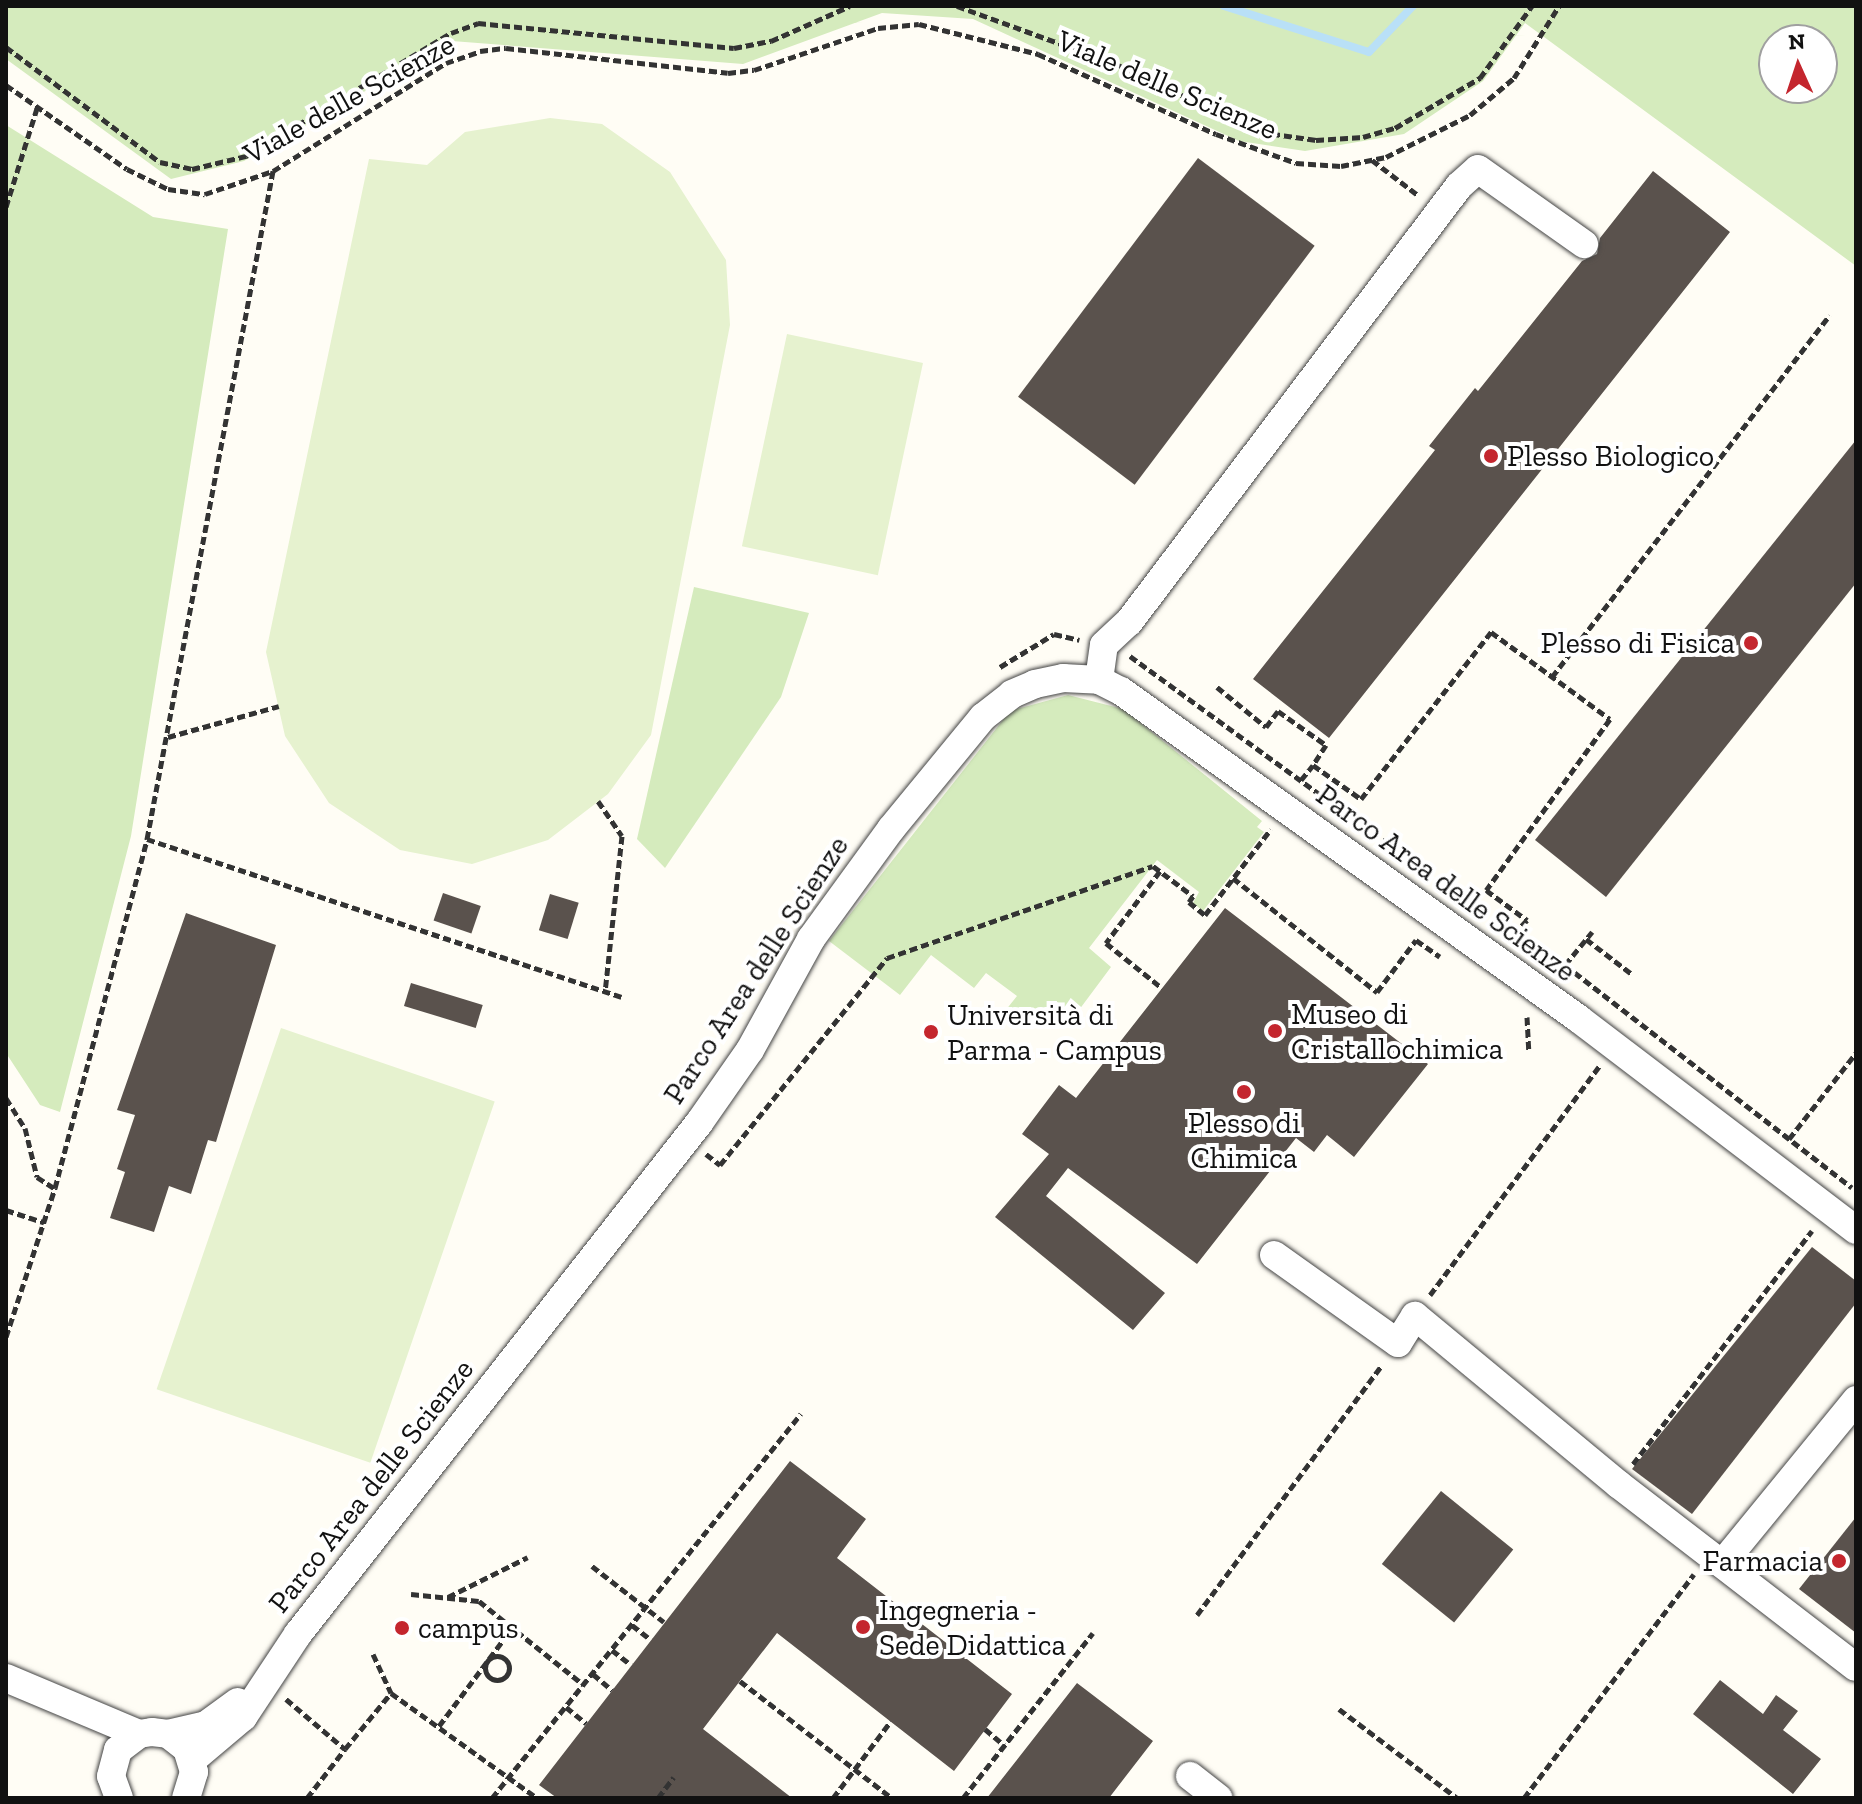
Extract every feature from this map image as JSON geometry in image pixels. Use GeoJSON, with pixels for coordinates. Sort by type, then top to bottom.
{"type":"FeatureCollection","features":[{"type":"Feature","properties":{"kind":"street"},"geometry":{"type":"LineString","coordinates":[[1099,680],[1104,645],[1129,622],[1440,211],[1478,169],[1584,244]]}},
{"type":"Feature","properties":{"kind":"street","name":"Parco Area delle Scienze"},"geometry":{"type":"LineString","coordinates":[[192,1760],[243,1717],[262,1683],[699,1123],[750,1050],[811,939],[848,885],[983,717],[1012,694],[1035,684],[1063,678],[1099,680],[1282,808],[1534,1004],[1615,1046],[1856,1230]]}},
{"type":"Feature","properties":{"kind":"street"},"geometry":{"type":"LineString","coordinates":[[1274,1255],[1398,1343],[1415,1316],[1618,1484],[1856,1667]]}},
{"type":"Feature","properties":{"kind":"street"},"geometry":{"type":"LineString","coordinates":[[1715,1558],[1856,1400]]}},
{"type":"Feature","properties":{"kind":"street"},"geometry":{"type":"LineString","coordinates":[[6,1678],[139,1734],[118,1750],[112,1762]]}},
{"type":"Feature","properties":{"kind":"street","name":"Parco Area delle Scienze"},"geometry":{"type":"LineString","coordinates":[[139,1734],[168,1734],[221,1717],[262,1683]]}},
{"type":"Feature","properties":{"kind":"street"},"geometry":{"type":"LineString","coordinates":[[72,1704],[112,1762],[119,1798]]}},
{"type":"Feature","properties":{"kind":"street"},"geometry":{"type":"LineString","coordinates":[[168,1734],[192,1760],[193,1785],[186,1798]]}},
{"type":"Feature","properties":{"kind":"street"},"geometry":{"type":"LineString","coordinates":[[1190,1776],[1218,1798]]}},
{"type":"Feature","properties":{"kind":"path"},"geometry":{"type":"LineString","coordinates":[[6,47],[160,162],[192,169],[246,156],[451,33],[478,23],[734,48],[771,41],[850,6]]}},
{"type":"Feature","properties":{"kind":"path"},"geometry":{"type":"LineString","coordinates":[[957,6],[1116,64],[1260,132],[1316,140],[1363,137],[1395,128],[1480,78],[1532,6]]}},
{"type":"Feature","properties":{"kind":"path","name":"Viale delle Scienze"},"geometry":{"type":"LineString","coordinates":[[6,85],[127,169],[168,189],[205,194],[273,171],[446,63],[480,51],[506,48],[728,73],[754,70],[878,28],[919,24],[1038,54],[1216,134],[1296,163],[1341,166],[1371,160],[1438,135],[1470,115],[1514,78],[1559,6]]}},
{"type":"Feature","properties":{"kind":"path"},"geometry":{"type":"LineString","coordinates":[[6,207],[37,108]]}},
{"type":"Feature","properties":{"kind":"path"},"geometry":{"type":"LineString","coordinates":[[1371,160],[1440,211]]}},
{"type":"Feature","properties":{"kind":"path"},"geometry":{"type":"LineString","coordinates":[[6,1337],[55,1188],[147,839],[273,171]]}},
{"type":"Feature","properties":{"kind":"path"},"geometry":{"type":"LineString","coordinates":[[1552,677],[1830,315]]}},
{"type":"Feature","properties":{"kind":"path"},"geometry":{"type":"LineString","coordinates":[[1313,765],[1361,799],[1491,632],[1610,719],[1486,890],[1527,920],[1504,948]]}},
{"type":"Feature","properties":{"kind":"path"},"geometry":{"type":"LineString","coordinates":[[993,674],[1023,650],[1054,634],[1104,645]]}},
{"type":"Feature","properties":{"kind":"path"},"geometry":{"type":"LineString","coordinates":[[736,1148],[887,958],[1153,866],[1193,896],[1189,902],[1205,915],[1326,745],[1278,711],[1266,727],[1217,687]]}},
{"type":"Feature","properties":{"kind":"path"},"geometry":{"type":"LineString","coordinates":[[168,737],[279,706]]}},
{"type":"Feature","properties":{"kind":"path"},"geometry":{"type":"LineString","coordinates":[[598,801],[622,836],[605,992]]}},
{"type":"Feature","properties":{"kind":"path"},"geometry":{"type":"LineString","coordinates":[[147,839],[621,997]]}},
{"type":"Feature","properties":{"kind":"path"},"geometry":{"type":"LineString","coordinates":[[1160,871],[1106,943],[1162,988]]}},
{"type":"Feature","properties":{"kind":"path"},"geometry":{"type":"LineString","coordinates":[[1233,878],[1377,992],[1416,940],[1452,965]]}},
{"type":"Feature","properties":{"kind":"path"},"geometry":{"type":"LineString","coordinates":[[1529,1052],[1534,1004],[1592,932]]}},
{"type":"Feature","properties":{"kind":"path"},"geometry":{"type":"LineString","coordinates":[[1586,939],[1632,974]]}},
{"type":"Feature","properties":{"kind":"path"},"geometry":{"type":"LineString","coordinates":[[1514,1006],[1534,1004]]}},
{"type":"Feature","properties":{"kind":"path"},"geometry":{"type":"LineString","coordinates":[[1415,1316],[1615,1046]]}},
{"type":"Feature","properties":{"kind":"path"},"geometry":{"type":"LineString","coordinates":[[1789,1139],[1856,1053]]}},
{"type":"Feature","properties":{"kind":"path"},"geometry":{"type":"LineString","coordinates":[[6,1098],[25,1128],[37,1177],[55,1188]]}},
{"type":"Feature","properties":{"kind":"path"},"geometry":{"type":"LineString","coordinates":[[6,1210],[44,1222]]}},
{"type":"Feature","properties":{"kind":"path"},"geometry":{"type":"LineString","coordinates":[[1618,1484],[1829,1210]]}},
{"type":"Feature","properties":{"kind":"path"},"geometry":{"type":"LineString","coordinates":[[1197,1615],[1398,1343]]}},
{"type":"Feature","properties":{"kind":"path"},"geometry":{"type":"LineString","coordinates":[[492,1798],[801,1414]]}},
{"type":"Feature","properties":{"kind":"path"},"geometry":{"type":"LineString","coordinates":[[447,1597],[528,1557]]}},
{"type":"Feature","properties":{"kind":"path"},"geometry":{"type":"LineString","coordinates":[[1524,1798],[1715,1558]]}},
{"type":"Feature","properties":{"kind":"path"},"geometry":{"type":"LineString","coordinates":[[592,1566],[664,1622]]}},
{"type":"Feature","properties":{"kind":"path"},"geometry":{"type":"LineString","coordinates":[[411,1594],[479,1601],[584,1685]]}},
{"type":"Feature","properties":{"kind":"path"},"geometry":{"type":"LineString","coordinates":[[632,1625],[651,1640]]}},
{"type":"Feature","properties":{"kind":"path"},"geometry":{"type":"LineString","coordinates":[[439,1726],[512,1628]]}},
{"type":"Feature","properties":{"kind":"path"},"geometry":{"type":"LineString","coordinates":[[963,1798],[1093,1633]]}},
{"type":"Feature","properties":{"kind":"path"},"geometry":{"type":"LineString","coordinates":[[612,1650],[631,1665]]}},
{"type":"Feature","properties":{"kind":"path"},"geometry":{"type":"LineString","coordinates":[[373,1654],[391,1693],[537,1798]]}},
{"type":"Feature","properties":{"kind":"path"},"geometry":{"type":"LineString","coordinates":[[504,1658],[507,1675],[492,1679],[485,1669],[487,1661],[504,1658]]}},
{"type":"Feature","properties":{"kind":"path"},"geometry":{"type":"LineString","coordinates":[[593,1674],[612,1690]]}},
{"type":"Feature","properties":{"kind":"path"},"geometry":{"type":"LineString","coordinates":[[740,1681],[892,1798]]}},
{"type":"Feature","properties":{"kind":"path"},"geometry":{"type":"LineString","coordinates":[[262,1683],[345,1749]]}},
{"type":"Feature","properties":{"kind":"path"},"geometry":{"type":"LineString","coordinates":[[307,1798],[391,1693]]}},
{"type":"Feature","properties":{"kind":"path"},"geometry":{"type":"LineString","coordinates":[[566,1707],[586,1723]]}},
{"type":"Feature","properties":{"kind":"path"},"geometry":{"type":"LineString","coordinates":[[1339,1709],[1457,1798]]}},
{"type":"Feature","properties":{"kind":"path"},"geometry":{"type":"LineString","coordinates":[[833,1798],[891,1721]]}},
{"type":"Feature","properties":{"kind":"path"},"geometry":{"type":"LineString","coordinates":[[985,1729],[1004,1745]]}},
{"type":"Feature","properties":{"kind":"path"},"geometry":{"type":"LineString","coordinates":[[658,1798],[674,1777]]}},
{"type":"Feature","properties":{"kind":"green space"},"geometry":{"type":"Polygon","coordinates":[[[6,6],[1856,6],[1856,266],[1525,23],[1483,81],[1404,134],[1305,151],[1239,141],[973,19],[882,13],[743,64],[452,41],[244,161],[171,179],[6,59],[6,6]]]}},
{"type":"Feature","properties":{"kind":"green space"},"geometry":{"type":"Polygon","coordinates":[[[550,118],[602,124],[670,172],[726,260],[730,325],[651,735],[608,794],[548,840],[472,864],[400,850],[329,803],[285,736],[266,652],[369,159],[427,165],[465,132],[550,118]]]}},
{"type":"Feature","properties":{"kind":"green space"},"geometry":{"type":"Polygon","coordinates":[[[6,125],[153,217],[228,229],[131,836],[60,1112],[40,1105],[6,1053],[6,125]]]}},
{"type":"Feature","properties":{"kind":"green space"},"geometry":{"type":"Polygon","coordinates":[[[787,334],[923,363],[878,575],[742,546],[787,334]]]}},
{"type":"Feature","properties":{"kind":"green space"},"geometry":{"type":"Polygon","coordinates":[[[694,587],[809,613],[781,697],[665,868],[637,839],[694,587]]]}},
{"type":"Feature","properties":{"kind":"green space"},"geometry":{"type":"Polygon","coordinates":[[[1068,695],[1123,709],[1262,821],[1257,827],[1264,832],[1203,911],[1193,903],[1199,892],[1157,860],[1089,948],[1111,967],[1076,1014],[1057,1002],[1046,1016],[1039,1011],[1026,1027],[1005,1011],[1017,996],[986,973],[974,988],[931,955],[900,995],[829,941],[1010,711],[1068,695]]]}},
{"type":"Feature","properties":{"kind":"green space"},"geometry":{"type":"Polygon","coordinates":[[[281,1028],[495,1102],[370,1463],[157,1389],[281,1028]]]}},
{"type":"Feature","properties":{"kind":"building"},"geometry":{"type":"Polygon","coordinates":[[[1198,158],[1315,246],[1135,485],[1018,397],[1198,158]]]}},
{"type":"Feature","properties":{"kind":"building","name":"Plesso Biologico"},"geometry":{"type":"Polygon","coordinates":[[[1653,171],[1730,232],[1329,738],[1253,679],[1435,450],[1429,446],[1475,388],[1478,391],[1582,261],[1597,254],[1600,238],[1653,171]]]}},
{"type":"Feature","properties":{"kind":"building","name":"Plesso di Fisica"},"geometry":{"type":"Polygon","coordinates":[[[1856,440],[1856,583],[1606,897],[1535,840],[1856,440]]]}},
{"type":"Feature","properties":{"kind":"building"},"geometry":{"type":"Polygon","coordinates":[[[443,893],[481,906],[471,933],[434,920],[443,893]]]}},
{"type":"Feature","properties":{"kind":"building"},"geometry":{"type":"Polygon","coordinates":[[[550,894],[579,903],[568,939],[539,930],[550,894]]]}},
{"type":"Feature","properties":{"kind":"building","name":"Plesso di Chimica"},"geometry":{"type":"Polygon","coordinates":[[[1225,908],[1428,1064],[1354,1157],[1327,1135],[1314,1152],[1296,1138],[1197,1264],[1068,1168],[1046,1196],[1165,1293],[1133,1330],[995,1217],[1049,1154],[1022,1134],[1059,1085],[1076,1098],[1225,908]]]}},
{"type":"Feature","properties":{"kind":"building"},"geometry":{"type":"Polygon","coordinates":[[[186,913],[276,945],[216,1142],[208,1140],[191,1194],[169,1186],[154,1232],[110,1218],[125,1172],[117,1169],[135,1115],[117,1110],[186,913]]]}},
{"type":"Feature","properties":{"kind":"building"},"geometry":{"type":"Polygon","coordinates":[[[411,983],[483,1005],[476,1028],[404,1006],[411,983]]]}},
{"type":"Feature","properties":{"kind":"building"},"geometry":{"type":"Polygon","coordinates":[[[1812,1247],[1856,1281],[1856,1303],[1692,1514],[1632,1469],[1812,1247]]]}},
{"type":"Feature","properties":{"kind":"building","name":"Ingegneria - Sede Didattica"},"geometry":{"type":"Polygon","coordinates":[[[790,1461],[866,1519],[837,1558],[1012,1694],[954,1771],[777,1633],[703,1729],[792,1798],[557,1798],[539,1785],[790,1461]]]}},
{"type":"Feature","properties":{"kind":"building"},"geometry":{"type":"Polygon","coordinates":[[[1441,1491],[1513,1550],[1454,1623],[1382,1564],[1441,1491]]]}},
{"type":"Feature","properties":{"kind":"building","name":"Farmacia"},"geometry":{"type":"Polygon","coordinates":[[[1856,1517],[1856,1633],[1799,1589],[1856,1517]]]}},
{"type":"Feature","properties":{"kind":"building"},"geometry":{"type":"Polygon","coordinates":[[[1720,1680],[1763,1714],[1776,1695],[1798,1711],[1783,1730],[1821,1759],[1793,1794],[1693,1714],[1720,1680]]]}},
{"type":"Feature","properties":{"kind":"building"},"geometry":{"type":"Polygon","coordinates":[[[1077,1683],[1153,1741],[1109,1798],[987,1798],[1077,1683]]]}},
{"type":"Feature","properties":{"kind":"waterway"},"geometry":{"type":"LineString","coordinates":[[1224,6],[1369,52],[1413,6]]}},
{"type":"Feature","properties":{"kind":"place","name":"Plesso Biologico"},"geometry":{"type":"Point","coordinates":[1491,456]}},
{"type":"Feature","properties":{"kind":"place","name":"Plesso di Fisica"},"geometry":{"type":"Point","coordinates":[1751,643]}},
{"type":"Feature","properties":{"kind":"place","name":"Museo di Cristallochimica"},"geometry":{"type":"Point","coordinates":[1275,1031]}},
{"type":"Feature","properties":{"kind":"place","name":"Università di Parma - Campus"},"geometry":{"type":"Point","coordinates":[931,1032]}},
{"type":"Feature","properties":{"kind":"place","name":"Plesso di Chimica"},"geometry":{"type":"Point","coordinates":[1244,1092]}},
{"type":"Feature","properties":{"kind":"place","name":"Farmacia"},"geometry":{"type":"Point","coordinates":[1839,1561]}},
{"type":"Feature","properties":{"kind":"place","name":"Ingegneria - Sede Didattica"},"geometry":{"type":"Point","coordinates":[863,1627]}},
{"type":"Feature","properties":{"kind":"place","name":"campus"},"geometry":{"type":"Point","coordinates":[402,1628]}}]}
